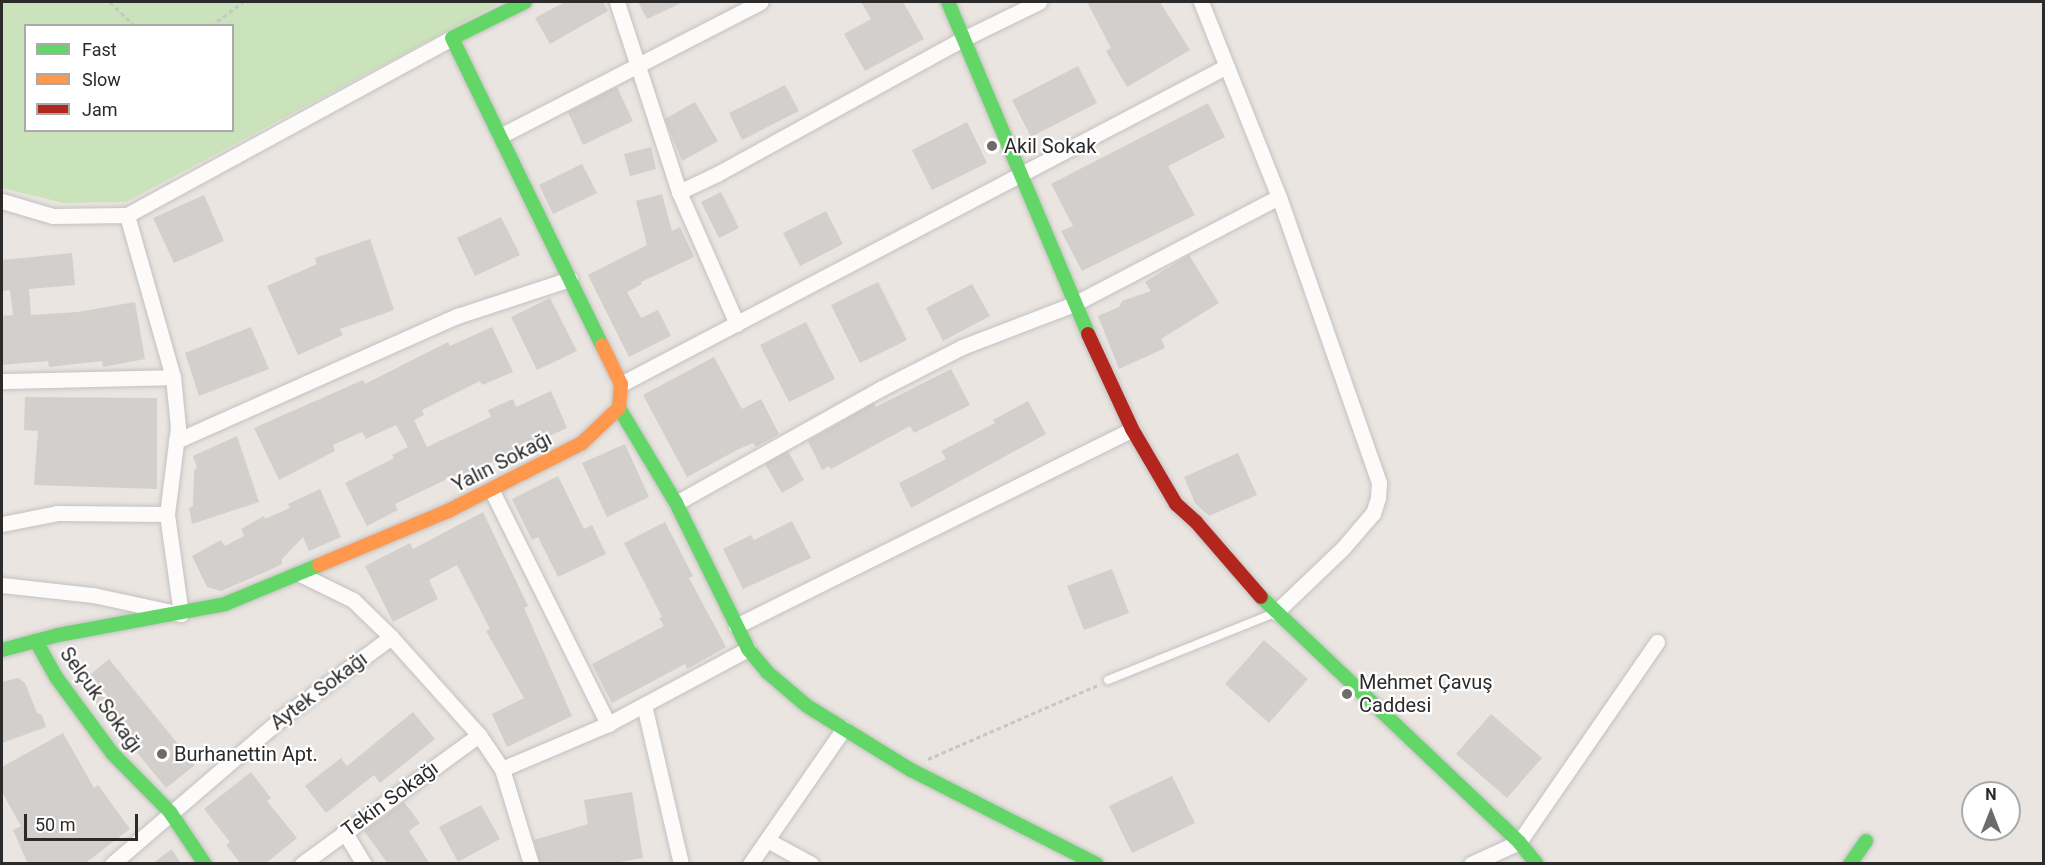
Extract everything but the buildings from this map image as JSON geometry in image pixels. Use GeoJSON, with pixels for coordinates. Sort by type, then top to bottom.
{"type":"FeatureCollection","features":[{"type":"Feature","properties":{"kind":"street"},"geometry":{"type":"LineString","coordinates":[[2,201],[53,216],[127,215],[452,38],[525,2]]}},
{"type":"Feature","properties":{"kind":"street"},"geometry":{"type":"LineString","coordinates":[[617,2],[679,192],[737,324]]}},
{"type":"Feature","properties":{"kind":"street"},"geometry":{"type":"LineString","coordinates":[[500,136],[636,64],[761,2]]}},
{"type":"Feature","properties":{"kind":"street"},"geometry":{"type":"LineString","coordinates":[[948,2],[1074,304],[1132,429],[1176,504],[1196,522],[1276,612],[1519,842],[1537,864]]}},
{"type":"Feature","properties":{"kind":"street"},"geometry":{"type":"LineString","coordinates":[[679,192],[717,174],[963,39],[1039,2]]}},
{"type":"Feature","properties":{"kind":"street"},"geometry":{"type":"LineString","coordinates":[[1201,2],[1279,196],[1379,483],[1378,498],[1373,513],[1343,548],[1276,612]]}},
{"type":"Feature","properties":{"kind":"street"},"geometry":{"type":"LineString","coordinates":[[452,38],[621,384],[619,408],[676,503],[748,649],[785,689],[911,770],[1096,864]]}},
{"type":"Feature","properties":{"kind":"street"},"geometry":{"type":"LineString","coordinates":[[621,384],[958,208],[1018,173],[1227,66]]}},
{"type":"Feature","properties":{"kind":"street"},"geometry":{"type":"LineString","coordinates":[[676,503],[870,394],[962,347],[1074,304],[1279,196]]}},
{"type":"Feature","properties":{"kind":"street"},"geometry":{"type":"LineString","coordinates":[[2,585],[93,595],[180,614],[167,514],[178,427],[173,377],[127,215]]}},
{"type":"Feature","properties":{"kind":"street"},"geometry":{"type":"LineString","coordinates":[[176,441],[457,316],[570,279]]}},
{"type":"Feature","properties":{"kind":"street"},"geometry":{"type":"LineString","coordinates":[[2,381],[173,377]]}},
{"type":"Feature","properties":{"kind":"street","name":"Yalın Sokağı"},"geometry":{"type":"LineString","coordinates":[[2,650],[120,622],[180,614],[225,604],[448,511],[582,443],[619,408]]}},
{"type":"Feature","properties":{"kind":"street"},"geometry":{"type":"LineString","coordinates":[[736,626],[1132,429]]}},
{"type":"Feature","properties":{"kind":"street"},"geometry":{"type":"LineString","coordinates":[[491,489],[608,724]]}},
{"type":"Feature","properties":{"kind":"street"},"geometry":{"type":"LineString","coordinates":[[2,524],[57,513],[167,514]]}},
{"type":"Feature","properties":{"kind":"street"},"geometry":{"type":"LineString","coordinates":[[300,574],[353,600],[391,637],[479,735],[502,769],[531,864]]}},
{"type":"Feature","properties":{"kind":"street","name":"Aytek Sokağı"},"geometry":{"type":"LineString","coordinates":[[112,864],[284,716],[391,637]]}},
{"type":"Feature","properties":{"kind":"street","name":"Selçuk Sokağı"},"geometry":{"type":"LineString","coordinates":[[36,641],[56,677],[112,753],[170,812],[205,864]]}},
{"type":"Feature","properties":{"kind":"street"},"geometry":{"type":"LineString","coordinates":[[1471,864],[1519,842],[1657,642]]}},
{"type":"Feature","properties":{"kind":"street"},"geometry":{"type":"LineString","coordinates":[[502,769],[608,724],[748,649]]}},
{"type":"Feature","properties":{"kind":"street"},"geometry":{"type":"LineString","coordinates":[[644,705],[681,864]]}},
{"type":"Feature","properties":{"kind":"street"},"geometry":{"type":"LineString","coordinates":[[750,864],[844,728]]}},
{"type":"Feature","properties":{"kind":"street","name":"Tekin Sokağı"},"geometry":{"type":"LineString","coordinates":[[302,864],[344,831],[479,735]]}},
{"type":"Feature","properties":{"kind":"street"},"geometry":{"type":"LineString","coordinates":[[344,831],[364,864]]}},
{"type":"Feature","properties":{"kind":"street"},"geometry":{"type":"LineString","coordinates":[[767,840],[811,864]]}},
{"type":"Feature","properties":{"kind":"street"},"geometry":{"type":"LineString","coordinates":[[1850,864],[1866,841]]}},
{"type":"Feature","properties":{"kind":"lane"},"geometry":{"type":"LineString","coordinates":[[1108,680],[1276,612]]}},
{"type":"Feature","properties":{"kind":"path"},"geometry":{"type":"LineString","coordinates":[[110,2],[133,24]]}},
{"type":"Feature","properties":{"kind":"path"},"geometry":{"type":"LineString","coordinates":[[214,24],[243,2]]}},
{"type":"Feature","properties":{"kind":"path"},"geometry":{"type":"LineString","coordinates":[[911,770],[922,762],[1108,680]]}},
{"type":"Feature","properties":{"kind":"green space"},"geometry":{"type":"Polygon","coordinates":[[[2,2],[501,2],[126,202],[64,203],[2,188],[2,2]]]}},
{"type":"Feature","properties":{"kind":"traffic: fast"},"geometry":{"type":"LineString","coordinates":[[525,2],[452,38],[602,345]]}},
{"type":"Feature","properties":{"kind":"traffic: fast"},"geometry":{"type":"LineString","coordinates":[[948,2],[1088,334]]}},
{"type":"Feature","properties":{"kind":"traffic: fast"},"geometry":{"type":"LineString","coordinates":[[619,408],[676,503],[748,649],[767,672],[807,706],[911,770],[1096,864]]}},
{"type":"Feature","properties":{"kind":"traffic: fast"},"geometry":{"type":"LineString","coordinates":[[2,650],[58,635],[225,604],[319,565]]}},
{"type":"Feature","properties":{"kind":"traffic: fast"},"geometry":{"type":"LineString","coordinates":[[1261,597],[1519,842],[1537,864]]}},
{"type":"Feature","properties":{"kind":"traffic: fast"},"geometry":{"type":"LineString","coordinates":[[36,641],[56,677],[112,753],[170,812],[205,864]]}},
{"type":"Feature","properties":{"kind":"traffic: fast"},"geometry":{"type":"LineString","coordinates":[[1850,864],[1866,841]]}},
{"type":"Feature","properties":{"kind":"traffic: slow"},"geometry":{"type":"LineString","coordinates":[[319,565],[448,511],[582,443],[619,408],[621,384],[602,345]]}},
{"type":"Feature","properties":{"kind":"traffic: jam"},"geometry":{"type":"LineString","coordinates":[[1088,334],[1132,429],[1176,504],[1196,522],[1261,597]]}},
{"type":"Feature","properties":{"kind":"place","name":"Akil Sokak"},"geometry":{"type":"Point","coordinates":[992,146]}},
{"type":"Feature","properties":{"kind":"place","name":"Mehmet Çavuş Caddesi"},"geometry":{"type":"Point","coordinates":[1347,694]}},
{"type":"Feature","properties":{"kind":"place","name":"Burhanettin Apt."},"geometry":{"type":"Point","coordinates":[162,754]}}]}
